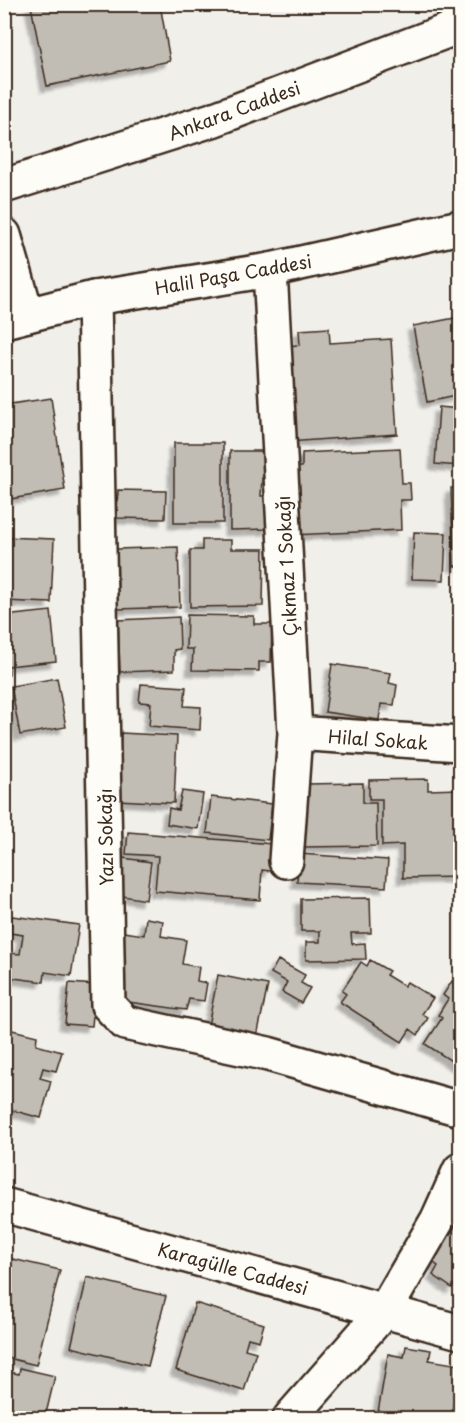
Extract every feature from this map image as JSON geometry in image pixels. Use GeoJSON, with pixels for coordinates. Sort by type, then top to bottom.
{"type":"FeatureCollection","features":[{"type":"Feature","properties":{"kind":"street","name":"Ankara Caddesi"},"geometry":{"type":"LineString","coordinates":[[4,186],[212,120],[460,26]]}},
{"type":"Feature","properties":{"kind":"street","name":"Halil Paşa Caddesi"},"geometry":{"type":"LineString","coordinates":[[16,318],[94,298],[270,270],[460,227]]}},
{"type":"Feature","properties":{"kind":"street"},"geometry":{"type":"LineString","coordinates":[[4,235],[16,318]]}},
{"type":"Feature","properties":{"kind":"street","name":"Çıkmaz 1 Sokağı"},"geometry":{"type":"LineString","coordinates":[[270,270],[295,734],[286,861]]}},
{"type":"Feature","properties":{"kind":"street","name":"Yazı Sokağı"},"geometry":{"type":"LineString","coordinates":[[94,298],[108,1005],[125,1023],[268,1054],[460,1109]]}},
{"type":"Feature","properties":{"kind":"street","name":"Hilal Sokak"},"geometry":{"type":"LineString","coordinates":[[295,734],[460,744]]}},
{"type":"Feature","properties":{"kind":"street"},"geometry":{"type":"LineString","coordinates":[[290,1419],[385,1310],[438,1219],[460,1170]]}},
{"type":"Feature","properties":{"kind":"street","name":"Karagülle Caddesi"},"geometry":{"type":"LineString","coordinates":[[4,1205],[460,1332]]}},
{"type":"Feature","properties":{"kind":"building"},"geometry":{"type":"Polygon","coordinates":[[[37,4],[160,4],[170,61],[47,86],[31,6],[37,4]]]}},
{"type":"Feature","properties":{"kind":"building"},"geometry":{"type":"Polygon","coordinates":[[[460,317],[460,395],[427,402],[413,326],[460,317]]]}},
{"type":"Feature","properties":{"kind":"building"},"geometry":{"type":"Polygon","coordinates":[[[329,328],[330,343],[391,339],[397,434],[288,442],[282,346],[300,345],[299,330],[329,328]]]}},
{"type":"Feature","properties":{"kind":"building"},"geometry":{"type":"Polygon","coordinates":[[[51,398],[65,490],[4,500],[4,405],[51,398]]]}},
{"type":"Feature","properties":{"kind":"building"},"geometry":{"type":"Polygon","coordinates":[[[439,407],[460,409],[460,466],[435,464],[439,407]]]}},
{"type":"Feature","properties":{"kind":"building"},"geometry":{"type":"Polygon","coordinates":[[[174,443],[223,443],[223,523],[174,523],[174,443]]]}},
{"type":"Feature","properties":{"kind":"building"},"geometry":{"type":"Polygon","coordinates":[[[400,448],[402,483],[410,483],[411,500],[400,500],[401,530],[292,535],[290,467],[302,467],[302,453],[400,448]]]}},
{"type":"Feature","properties":{"kind":"building"},"geometry":{"type":"Polygon","coordinates":[[[230,451],[274,451],[274,478],[262,478],[261,496],[270,496],[270,529],[230,530],[230,451]]]}},
{"type":"Feature","properties":{"kind":"building"},"geometry":{"type":"Polygon","coordinates":[[[451,488],[460,488],[460,566],[454,566],[451,488]]]}},
{"type":"Feature","properties":{"kind":"building"},"geometry":{"type":"Polygon","coordinates":[[[118,490],[166,491],[165,519],[117,518],[118,490]]]}},
{"type":"Feature","properties":{"kind":"building"},"geometry":{"type":"Polygon","coordinates":[[[414,532],[446,533],[444,580],[412,579],[414,532]]]}},
{"type":"Feature","properties":{"kind":"building"},"geometry":{"type":"Polygon","coordinates":[[[4,537],[54,539],[51,603],[4,601],[4,537]]]}},
{"type":"Feature","properties":{"kind":"building"},"geometry":{"type":"Polygon","coordinates":[[[202,540],[231,540],[231,549],[264,549],[263,606],[190,607],[190,550],[202,550],[202,540]]]}},
{"type":"Feature","properties":{"kind":"building"},"geometry":{"type":"Polygon","coordinates":[[[178,547],[180,607],[118,609],[117,549],[178,547]]]}},
{"type":"Feature","properties":{"kind":"building"},"geometry":{"type":"Polygon","coordinates":[[[51,611],[56,661],[8,666],[9,674],[4,674],[4,616],[51,611]]]}},
{"type":"Feature","properties":{"kind":"building"},"geometry":{"type":"Polygon","coordinates":[[[187,615],[254,616],[254,624],[272,624],[271,662],[259,662],[259,671],[192,670],[193,649],[186,649],[187,615]]]}},
{"type":"Feature","properties":{"kind":"building"},"geometry":{"type":"Polygon","coordinates":[[[179,617],[180,649],[174,650],[174,670],[120,672],[118,620],[179,617]]]}},
{"type":"Feature","properties":{"kind":"building"},"geometry":{"type":"Polygon","coordinates":[[[332,664],[391,673],[389,683],[397,685],[394,705],[381,704],[379,720],[325,712],[332,664]]]}},
{"type":"Feature","properties":{"kind":"building"},"geometry":{"type":"Polygon","coordinates":[[[57,678],[66,727],[20,735],[11,686],[57,678]]]}},
{"type":"Feature","properties":{"kind":"building"},"geometry":{"type":"Polygon","coordinates":[[[141,684],[186,687],[184,706],[201,707],[200,730],[149,726],[151,703],[139,702],[141,684]]]}},
{"type":"Feature","properties":{"kind":"building"},"geometry":{"type":"Polygon","coordinates":[[[121,733],[177,736],[174,803],[117,800],[121,733]]]}},
{"type":"Feature","properties":{"kind":"building"},"geometry":{"type":"Polygon","coordinates":[[[428,779],[428,790],[460,789],[460,877],[403,878],[403,845],[382,846],[382,799],[369,799],[369,780],[428,779]]]}},
{"type":"Feature","properties":{"kind":"building"},"geometry":{"type":"Polygon","coordinates":[[[363,783],[363,803],[376,803],[377,846],[304,847],[304,784],[363,783]]]}},
{"type":"Feature","properties":{"kind":"building"},"geometry":{"type":"Polygon","coordinates":[[[182,791],[203,794],[198,829],[167,824],[169,808],[178,810],[182,791]]]}},
{"type":"Feature","properties":{"kind":"building"},"geometry":{"type":"Polygon","coordinates":[[[211,797],[272,804],[268,840],[207,833],[211,797]]]}},
{"type":"Feature","properties":{"kind":"building"},"geometry":{"type":"Polygon","coordinates":[[[128,832],[273,844],[271,871],[262,870],[260,900],[155,891],[158,856],[126,854],[128,832]]]}},
{"type":"Feature","properties":{"kind":"building"},"geometry":{"type":"Polygon","coordinates":[[[299,854],[388,860],[386,887],[297,882],[299,854]]]}},
{"type":"Feature","properties":{"kind":"building"},"geometry":{"type":"Polygon","coordinates":[[[123,858],[151,862],[146,900],[117,895],[123,858]]]}},
{"type":"Feature","properties":{"kind":"building"},"geometry":{"type":"Polygon","coordinates":[[[370,898],[371,933],[351,933],[352,944],[365,943],[366,959],[306,960],[306,942],[320,942],[320,931],[301,931],[301,899],[370,898]]]}},
{"type":"Feature","properties":{"kind":"building"},"geometry":{"type":"Polygon","coordinates":[[[12,916],[79,925],[71,976],[45,972],[44,982],[6,977],[9,953],[20,954],[23,935],[10,933],[12,916]]]}},
{"type":"Feature","properties":{"kind":"building"},"geometry":{"type":"Polygon","coordinates":[[[146,918],[163,921],[161,936],[186,940],[182,964],[199,967],[197,981],[207,983],[204,1001],[189,999],[186,1010],[114,1000],[124,932],[144,935],[146,918]]]}},
{"type":"Feature","properties":{"kind":"building"},"geometry":{"type":"Polygon","coordinates":[[[278,960],[305,975],[301,983],[310,988],[301,1003],[282,992],[287,982],[271,973],[278,960]]]}},
{"type":"Feature","properties":{"kind":"building"},"geometry":{"type":"Polygon","coordinates":[[[370,960],[389,971],[386,975],[404,986],[407,982],[433,998],[422,1014],[428,1018],[418,1035],[410,1029],[402,1042],[340,1002],[346,994],[342,991],[361,962],[367,966],[370,960]]]}},
{"type":"Feature","properties":{"kind":"building"},"geometry":{"type":"Polygon","coordinates":[[[218,975],[268,985],[257,1036],[208,1026],[218,975]]]}},
{"type":"Feature","properties":{"kind":"building"},"geometry":{"type":"Polygon","coordinates":[[[452,981],[460,987],[459,1066],[425,1044],[442,1018],[438,1015],[448,999],[443,995],[452,981]]]}},
{"type":"Feature","properties":{"kind":"building"},"geometry":{"type":"Polygon","coordinates":[[[69,983],[96,985],[92,1026],[65,1024],[69,983]]]}},
{"type":"Feature","properties":{"kind":"building"},"geometry":{"type":"Polygon","coordinates":[[[4,1028],[37,1036],[36,1045],[62,1052],[56,1071],[43,1068],[40,1078],[51,1081],[41,1118],[4,1108],[4,1028]]]}},
{"type":"Feature","properties":{"kind":"building"},"geometry":{"type":"Polygon","coordinates":[[[455,1215],[460,1219],[460,1276],[452,1288],[433,1275],[438,1266],[427,1258],[455,1215]]]}},
{"type":"Feature","properties":{"kind":"building"},"geometry":{"type":"Polygon","coordinates":[[[4,1257],[60,1270],[36,1365],[4,1357],[4,1257]]]}},
{"type":"Feature","properties":{"kind":"building"},"geometry":{"type":"Polygon","coordinates":[[[87,1277],[166,1296],[148,1366],[71,1347],[87,1277]]]}},
{"type":"Feature","properties":{"kind":"building"},"geometry":{"type":"Polygon","coordinates":[[[195,1303],[264,1324],[259,1341],[248,1338],[245,1349],[256,1352],[244,1391],[176,1370],[195,1303]]]}},
{"type":"Feature","properties":{"kind":"building"},"geometry":{"type":"Polygon","coordinates":[[[406,1346],[431,1350],[429,1360],[460,1365],[451,1418],[415,1418],[378,1412],[388,1354],[404,1357],[406,1346]]]}},
{"type":"Feature","properties":{"kind":"building"},"geometry":{"type":"Polygon","coordinates":[[[20,1368],[55,1376],[45,1418],[4,1418],[4,1371],[19,1374],[20,1368]]]}}]}
